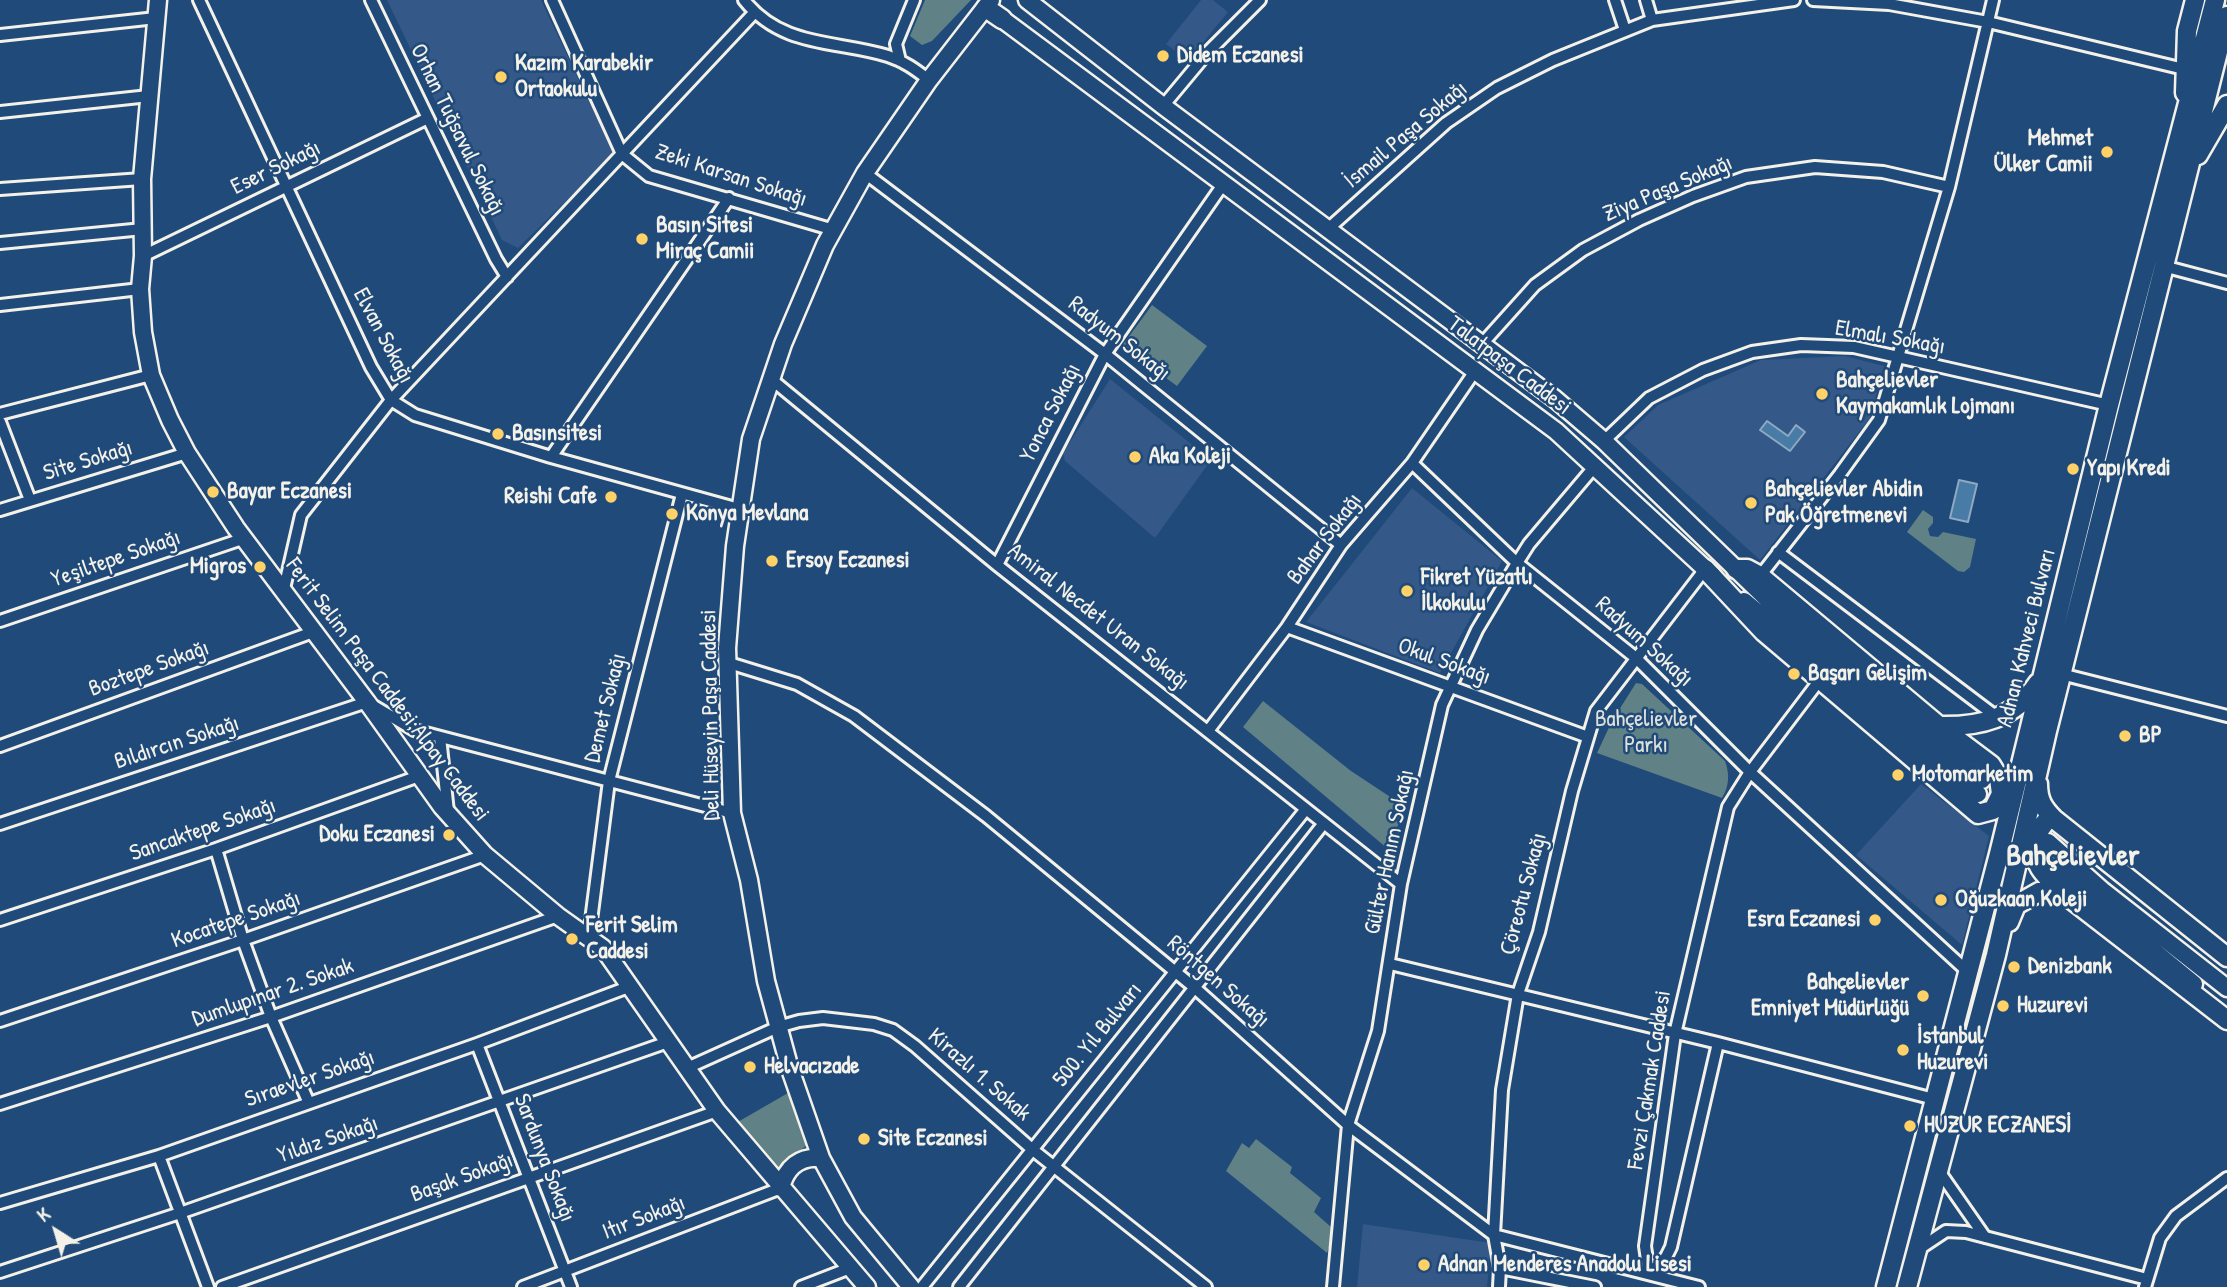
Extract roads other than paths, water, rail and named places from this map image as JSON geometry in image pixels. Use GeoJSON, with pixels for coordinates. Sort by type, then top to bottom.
{"type":"FeatureCollection","features":[{"type":"Feature","properties":{"kind":"main road","name":"Ferit Selim Paşa Caddesi;Alpay Caddesi"},"geometry":{"type":"LineString","coordinates":[[158,0],[142,179],[143,256],[140,289],[143,332],[151,374],[187,453],[283,594],[367,702],[449,815],[485,855],[558,916],[603,948],[717,1111],[867,1287]]}},
{"type":"Feature","properties":{"kind":"main road","name":"Talatpaşa Caddesi"},"geometry":{"type":"LineString","coordinates":[[989,4],[1002,19],[1556,431],[1704,569],[1980,787],[1736,569],[1604,441],[1555,399],[1163,106],[1027,0]]}},
{"type":"Feature","properties":{"kind":"main road"},"geometry":{"type":"LineString","coordinates":[[2186,113],[2187,30],[2195,0]]}},
{"type":"Feature","properties":{"kind":"main road","name":"Adnan Kahveci Bulvarı"},"geometry":{"type":"LineString","coordinates":[[1886,1287],[1999,854],[2109,405],[2215,0]]}},
{"type":"Feature","properties":{"kind":"main road","name":"Deli Hüseyin Paşa Caddesi"},"geometry":{"type":"LineString","coordinates":[[911,1287],[853,1217],[821,1158],[790,1069],[766,981],[749,880],[732,813],[727,648],[739,509],[751,439],[783,344],[834,230],[865,173],[929,80],[989,4]]}},
{"type":"Feature","properties":{"kind":"main road","name":"Adnan Kahveci Bulvarı"},"geometry":{"type":"LineString","coordinates":[[1907,1287],[1996,954],[2061,674],[2227,16]]}},
{"type":"Feature","properties":{"kind":"main road"},"geometry":{"type":"LineString","coordinates":[[2188,173],[2227,105]]}},
{"type":"Feature","properties":{"kind":"main road"},"geometry":{"type":"LineString","coordinates":[[1704,569],[1764,632],[1978,814],[1994,832],[1999,854]]}},
{"type":"Feature","properties":{"kind":"main road"},"geometry":{"type":"LineString","coordinates":[[1736,569],[1747,569],[1760,576],[1939,726],[1991,765],[1999,778],[2001,794],[1993,810],[1978,814]]}},
{"type":"Feature","properties":{"kind":"main road"},"geometry":{"type":"LineString","coordinates":[[1939,726],[1980,724],[1998,718],[2029,697],[2042,678],[2049,654]]}},
{"type":"Feature","properties":{"kind":"main road"},"geometry":{"type":"LineString","coordinates":[[2038,770],[2038,795],[2042,807],[2054,819],[2227,957]]}},
{"type":"Feature","properties":{"kind":"main road"},"geometry":{"type":"LineString","coordinates":[[2054,819],[2045,821],[2037,834],[2035,863],[2042,873],[2067,896],[2227,1020]]}},
{"type":"Feature","properties":{"kind":"main road"},"geometry":{"type":"LineString","coordinates":[[2048,842],[2102,890],[2227,988]]}},
{"type":"Feature","properties":{"kind":"main road"},"geometry":{"type":"LineString","coordinates":[[2042,859],[2227,1010]]}},
{"type":"Feature","properties":{"kind":"main road"},"geometry":{"type":"LineString","coordinates":[[1996,954],[2016,905],[2039,892],[2053,891],[2067,896]]}},
{"type":"Feature","properties":{"kind":"main road"},"geometry":{"type":"LineString","coordinates":[[781,1188],[783,1177],[800,1161],[807,1157],[821,1158]]}},
{"type":"Feature","properties":{"kind":"street","name":"Elvan Sokağı"},"geometry":{"type":"LineString","coordinates":[[199,0],[371,367],[391,400],[415,415],[551,457],[739,509]]}},
{"type":"Feature","properties":{"kind":"street","name":"Orhan Tuğsavul Sokağı"},"geometry":{"type":"LineString","coordinates":[[371,0],[507,277]]}},
{"type":"Feature","properties":{"kind":"street","name":"Zeki Karsan Sokağı"},"geometry":{"type":"LineString","coordinates":[[552,0],[622,154],[649,176],[834,230]]}},
{"type":"Feature","properties":{"kind":"street"},"geometry":{"type":"LineString","coordinates":[[744,0],[754,13],[788,35],[887,56],[909,64],[929,80]]}},
{"type":"Feature","properties":{"kind":"street"},"geometry":{"type":"LineString","coordinates":[[900,61],[896,44],[914,0]]}},
{"type":"Feature","properties":{"kind":"street"},"geometry":{"type":"LineString","coordinates":[[1163,106],[1208,52],[1259,0]]}},
{"type":"Feature","properties":{"kind":"street"},"geometry":{"type":"LineString","coordinates":[[1615,0],[1625,30]]}},
{"type":"Feature","properties":{"kind":"street"},"geometry":{"type":"LineString","coordinates":[[1646,0],[1652,20]]}},
{"type":"Feature","properties":{"kind":"street","name":"İsmail Paşa Sokağı"},"geometry":{"type":"LineString","coordinates":[[1328,229],[1446,123],[1497,88],[1553,60],[1652,20],[1794,0]]}},
{"type":"Feature","properties":{"kind":"street"},"geometry":{"type":"LineString","coordinates":[[1813,0],[1889,4],[1988,22],[2185,69]]}},
{"type":"Feature","properties":{"kind":"street"},"geometry":{"type":"LineString","coordinates":[[1760,576],[1840,474],[1878,420],[1949,187],[1993,0]]}},
{"type":"Feature","properties":{"kind":"street"},"geometry":{"type":"LineString","coordinates":[[283,594],[300,515],[391,400],[754,13]]}},
{"type":"Feature","properties":{"kind":"street"},"geometry":{"type":"LineString","coordinates":[[0,35],[156,18]]}},
{"type":"Feature","properties":{"kind":"street"},"geometry":{"type":"LineString","coordinates":[[0,111],[149,96]]}},
{"type":"Feature","properties":{"kind":"street","name":"Eser Sokağı"},"geometry":{"type":"LineString","coordinates":[[143,256],[428,118]]}},
{"type":"Feature","properties":{"kind":"street","name":"Ziya Paşa Sokağı"},"geometry":{"type":"LineString","coordinates":[[1482,344],[1535,285],[1583,250],[1639,220],[1693,196],[1746,177],[1815,167],[1883,172],[1949,187]]}},
{"type":"Feature","properties":{"kind":"street","name":"Radyum Sokağı"},"geometry":{"type":"LineString","coordinates":[[865,173],[1105,354],[1341,545]]}},
{"type":"Feature","properties":{"kind":"street"},"geometry":{"type":"LineString","coordinates":[[0,189],[142,179]]}},
{"type":"Feature","properties":{"kind":"street","name":"Yonca Sokağı"},"geometry":{"type":"LineString","coordinates":[[997,565],[1105,354],[1224,183]]}},
{"type":"Feature","properties":{"kind":"street"},"geometry":{"type":"LineString","coordinates":[[551,457],[729,198]]}},
{"type":"Feature","properties":{"kind":"street"},"geometry":{"type":"LineString","coordinates":[[0,243],[143,229]]}},
{"type":"Feature","properties":{"kind":"street"},"geometry":{"type":"LineString","coordinates":[[2163,267],[2227,284]]}},
{"type":"Feature","properties":{"kind":"street"},"geometry":{"type":"LineString","coordinates":[[0,305],[140,289]]}},
{"type":"Feature","properties":{"kind":"street","name":"Elmalı Sokağı"},"geometry":{"type":"LineString","coordinates":[[1604,441],[1649,398],[1703,370],[1752,352],[1801,345],[1854,347],[2109,405]]}},
{"type":"Feature","properties":{"kind":"street","name":"Bahar Sokağı"},"geometry":{"type":"LineString","coordinates":[[1208,731],[1287,627],[1341,545],[1412,463],[1475,371]]}},
{"type":"Feature","properties":{"kind":"street"},"geometry":{"type":"LineString","coordinates":[[0,414],[151,374]]}},
{"type":"Feature","properties":{"kind":"street","name":"Amiral Necdet Uran Sokağı"},"geometry":{"type":"LineString","coordinates":[[771,379],[997,565],[1401,884]]}},
{"type":"Feature","properties":{"kind":"street"},"geometry":{"type":"LineString","coordinates":[[0,422],[30,500]]}},
{"type":"Feature","properties":{"kind":"street","name":"Site Sokağı"},"geometry":{"type":"LineString","coordinates":[[0,510],[187,453]]}},
{"type":"Feature","properties":{"kind":"street","name":"Radyum Sokağı"},"geometry":{"type":"LineString","coordinates":[[1412,463],[1517,563],[1636,657],[1750,772],[1967,971]]}},
{"type":"Feature","properties":{"kind":"street","name":"Gülter Hanım Sokağı"},"geometry":{"type":"LineString","coordinates":[[1333,1287],[1348,1125],[1378,1031],[1401,884],[1442,705],[1477,630],[1529,544],[1595,466]]}},
{"type":"Feature","properties":{"kind":"street","name":"Demet Sokağı"},"geometry":{"type":"LineString","coordinates":[[589,936],[609,781],[682,494]]}},
{"type":"Feature","properties":{"kind":"street","name":"Yeşiltepe Sokağı"},"geometry":{"type":"LineString","coordinates":[[0,621],[245,538]]}},
{"type":"Feature","properties":{"kind":"street"},"geometry":{"type":"LineString","coordinates":[[1779,552],[1998,718]]}},
{"type":"Feature","properties":{"kind":"street","name":"Çöreotu Sokağı"},"geometry":{"type":"LineString","coordinates":[[1499,1287],[1500,1268],[1494,1235],[1502,1090],[1518,995],[1539,932],[1572,791],[1596,711],[1704,569]]}},
{"type":"Feature","properties":{"kind":"street","name":"Okul Sokağı"},"geometry":{"type":"LineString","coordinates":[[1287,627],[1588,737]]}},
{"type":"Feature","properties":{"kind":"street","name":"Boztepe Sokağı"},"geometry":{"type":"LineString","coordinates":[[0,746],[313,632]]}},
{"type":"Feature","properties":{"kind":"street","name":"Röntgen Sokağı"},"geometry":{"type":"LineString","coordinates":[[729,663],[797,684],[854,716],[986,816],[1195,988],[1348,1125],[1494,1235],[1699,1287]]}},
{"type":"Feature","properties":{"kind":"street"},"geometry":{"type":"LineString","coordinates":[[2061,674],[2227,716]]}},
{"type":"Feature","properties":{"kind":"street","name":"Fevzi Çakmak Caddesi"},"geometry":{"type":"LineString","coordinates":[[1649,1274],[1645,1246],[1675,1034],[1728,807],[1750,772],[1819,681]]}},
{"type":"Feature","properties":{"kind":"street"},"geometry":{"type":"LineString","coordinates":[[367,702],[414,730],[732,813]]}},
{"type":"Feature","properties":{"kind":"street","name":"Bıldırcın Sokağı"},"geometry":{"type":"LineString","coordinates":[[0,824],[367,702]]}},
{"type":"Feature","properties":{"kind":"street"},"geometry":{"type":"LineString","coordinates":[[394,741],[414,730]]}},
{"type":"Feature","properties":{"kind":"street"},"geometry":{"type":"LineString","coordinates":[[440,737],[449,815]]}},
{"type":"Feature","properties":{"kind":"street","name":"Sancaktepe Sokağı"},"geometry":{"type":"LineString","coordinates":[[0,920],[216,849],[419,776]]}},
{"type":"Feature","properties":{"kind":"street","name":"500. Yıl Bulvarı"},"geometry":{"type":"LineString","coordinates":[[922,1287],[1306,809]]}},
{"type":"Feature","properties":{"kind":"street","name":"500. Yıl Bulvarı"},"geometry":{"type":"LineString","coordinates":[[959,1287],[1324,823]]}},
{"type":"Feature","properties":{"kind":"street"},"geometry":{"type":"LineString","coordinates":[[216,849],[243,940],[271,1017],[308,1101]]}},
{"type":"Feature","properties":{"kind":"street","name":"Kocatepe Sokağı"},"geometry":{"type":"LineString","coordinates":[[0,1021],[485,855]]}},
{"type":"Feature","properties":{"kind":"street","name":"Dumlupınar 2. Sokak"},"geometry":{"type":"LineString","coordinates":[[0,1104],[271,1017],[558,916]]}},
{"type":"Feature","properties":{"kind":"street"},"geometry":{"type":"LineString","coordinates":[[1390,964],[1718,1043],[1934,1099]]}},
{"type":"Feature","properties":{"kind":"street","name":"Sıraevler Sokağı"},"geometry":{"type":"LineString","coordinates":[[0,1203],[159,1156],[308,1101],[477,1044],[631,986]]}},
{"type":"Feature","properties":{"kind":"street","name":"Kirazlı 1. Sokak"},"geometry":{"type":"LineString","coordinates":[[687,1068],[778,1027],[799,1021],[823,1018],[874,1024],[893,1030],[915,1046],[1033,1150],[1206,1287]]}},
{"type":"Feature","properties":{"kind":"street","name":"Yıldız Sokağı"},"geometry":{"type":"LineString","coordinates":[[0,1272],[180,1213],[668,1042]]}},
{"type":"Feature","properties":{"kind":"street"},"geometry":{"type":"LineString","coordinates":[[1649,1274],[1667,1256],[1671,1247],[1718,1043]]}},
{"type":"Feature","properties":{"kind":"street","name":"Sardunya Sokağı"},"geometry":{"type":"LineString","coordinates":[[477,1044],[571,1287]]}},
{"type":"Feature","properties":{"kind":"street","name":"Başak Sokağı"},"geometry":{"type":"LineString","coordinates":[[222,1287],[717,1111]]}},
{"type":"Feature","properties":{"kind":"street"},"geometry":{"type":"LineString","coordinates":[[159,1156],[208,1287]]}},
{"type":"Feature","properties":{"kind":"street"},"geometry":{"type":"LineString","coordinates":[[1939,1171],[1985,1237]]}},
{"type":"Feature","properties":{"kind":"street"},"geometry":{"type":"LineString","coordinates":[[1916,1251],[1946,1231],[1966,1232],[2146,1283],[2160,1238],[2176,1216],[2227,1178]]}},
{"type":"Feature","properties":{"kind":"street","name":"Itır Sokağı"},"geometry":{"type":"LineString","coordinates":[[523,1287],[781,1188]]}},
{"type":"Feature","properties":{"kind":"street"},"geometry":{"type":"LineString","coordinates":[[801,1287],[850,1268]]}},
{"type":"Feature","properties":{"kind":"street"},"geometry":{"type":"LineString","coordinates":[[1500,1268],[1595,1287]]}},
{"type":"Feature","properties":{"kind":"place","name":"Didem Eczanesi"},"geometry":{"type":"Point","coordinates":[1163,56]}},
{"type":"Feature","properties":{"kind":"place","name":"Kazım Karabekir Ortaokulu"},"geometry":{"type":"Point","coordinates":[501,77]}},
{"type":"Feature","properties":{"kind":"place","name":"Mehmet Ülker Camii"},"geometry":{"type":"Point","coordinates":[2107,152]}},
{"type":"Feature","properties":{"kind":"place","name":"Basın Sitesi Miraç Camii"},"geometry":{"type":"Point","coordinates":[642,239]}},
{"type":"Feature","properties":{"kind":"place","name":"Bahçelievler Kaymakamlık Lojmanı"},"geometry":{"type":"Point","coordinates":[1822,394]}},
{"type":"Feature","properties":{"kind":"place","name":"Basınsitesi"},"geometry":{"type":"Point","coordinates":[498,434]}},
{"type":"Feature","properties":{"kind":"place","name":"Aka Koleji"},"geometry":{"type":"Point","coordinates":[1135,457]}},
{"type":"Feature","properties":{"kind":"place","name":"Yapı Kredi"},"geometry":{"type":"Point","coordinates":[2073,469]}},
{"type":"Feature","properties":{"kind":"place","name":"Bayar Eczanesi"},"geometry":{"type":"Point","coordinates":[213,492]}},
{"type":"Feature","properties":{"kind":"place","name":"Reishi Cafe"},"geometry":{"type":"Point","coordinates":[611,497]}},
{"type":"Feature","properties":{"kind":"place","name":"Bahçelievler Abidin Pak Öğretmenevi"},"geometry":{"type":"Point","coordinates":[1751,503]}},
{"type":"Feature","properties":{"kind":"place","name":"Konya Mevlana"},"geometry":{"type":"Point","coordinates":[672,514]}},
{"type":"Feature","properties":{"kind":"place","name":"Ersoy Eczanesi"},"geometry":{"type":"Point","coordinates":[772,561]}},
{"type":"Feature","properties":{"kind":"place","name":"Migros"},"geometry":{"type":"Point","coordinates":[260,567]}},
{"type":"Feature","properties":{"kind":"place","name":"Fikret Yüzatlı İlkokulu"},"geometry":{"type":"Point","coordinates":[1407,591]}},
{"type":"Feature","properties":{"kind":"place","name":"Başarı Gelişim"},"geometry":{"type":"Point","coordinates":[1794,674]}},
{"type":"Feature","properties":{"kind":"place","name":"BP"},"geometry":{"type":"Point","coordinates":[2125,736]}},
{"type":"Feature","properties":{"kind":"place","name":"Motomarketim"},"geometry":{"type":"Point","coordinates":[1898,775]}},
{"type":"Feature","properties":{"kind":"place","name":"Doku Eczanesi"},"geometry":{"type":"Point","coordinates":[449,835]}},
{"type":"Feature","properties":{"kind":"place","name":"Oğuzkaan Koleji"},"geometry":{"type":"Point","coordinates":[1941,900]}},
{"type":"Feature","properties":{"kind":"place","name":"Esra Eczanesi"},"geometry":{"type":"Point","coordinates":[1875,920]}},
{"type":"Feature","properties":{"kind":"place","name":"Ferit Selim Caddesi"},"geometry":{"type":"Point","coordinates":[572,939]}},
{"type":"Feature","properties":{"kind":"place","name":"Denizbank"},"geometry":{"type":"Point","coordinates":[2014,967]}},
{"type":"Feature","properties":{"kind":"place","name":"Bahçelievler Emniyet Müdürlüğü"},"geometry":{"type":"Point","coordinates":[1923,996]}},
{"type":"Feature","properties":{"kind":"place","name":"Huzurevi"},"geometry":{"type":"Point","coordinates":[2003,1006]}},
{"type":"Feature","properties":{"kind":"place","name":"İstanbul Huzurevi"},"geometry":{"type":"Point","coordinates":[1903,1050]}},
{"type":"Feature","properties":{"kind":"place","name":"Helvacızade"},"geometry":{"type":"Point","coordinates":[750,1067]}},
{"type":"Feature","properties":{"kind":"place","name":"HUZUR ECZANESİ"},"geometry":{"type":"Point","coordinates":[1910,1126]}},
{"type":"Feature","properties":{"kind":"place","name":"Site Eczanesi"},"geometry":{"type":"Point","coordinates":[864,1139]}},
{"type":"Feature","properties":{"kind":"place","name":"Adnan Menderes Anadolu Lisesi"},"geometry":{"type":"Point","coordinates":[1424,1265]}},
{"type":"Feature","properties":{"kind":"district","name":"Bahçelievler"},"geometry":{"type":"Point","coordinates":[2073,857]}},
{"type":"Feature","properties":{"kind":"park label","name":"Bahçelievler Parkı"},"geometry":{"type":"Point","coordinates":[1646,733]}}]}
